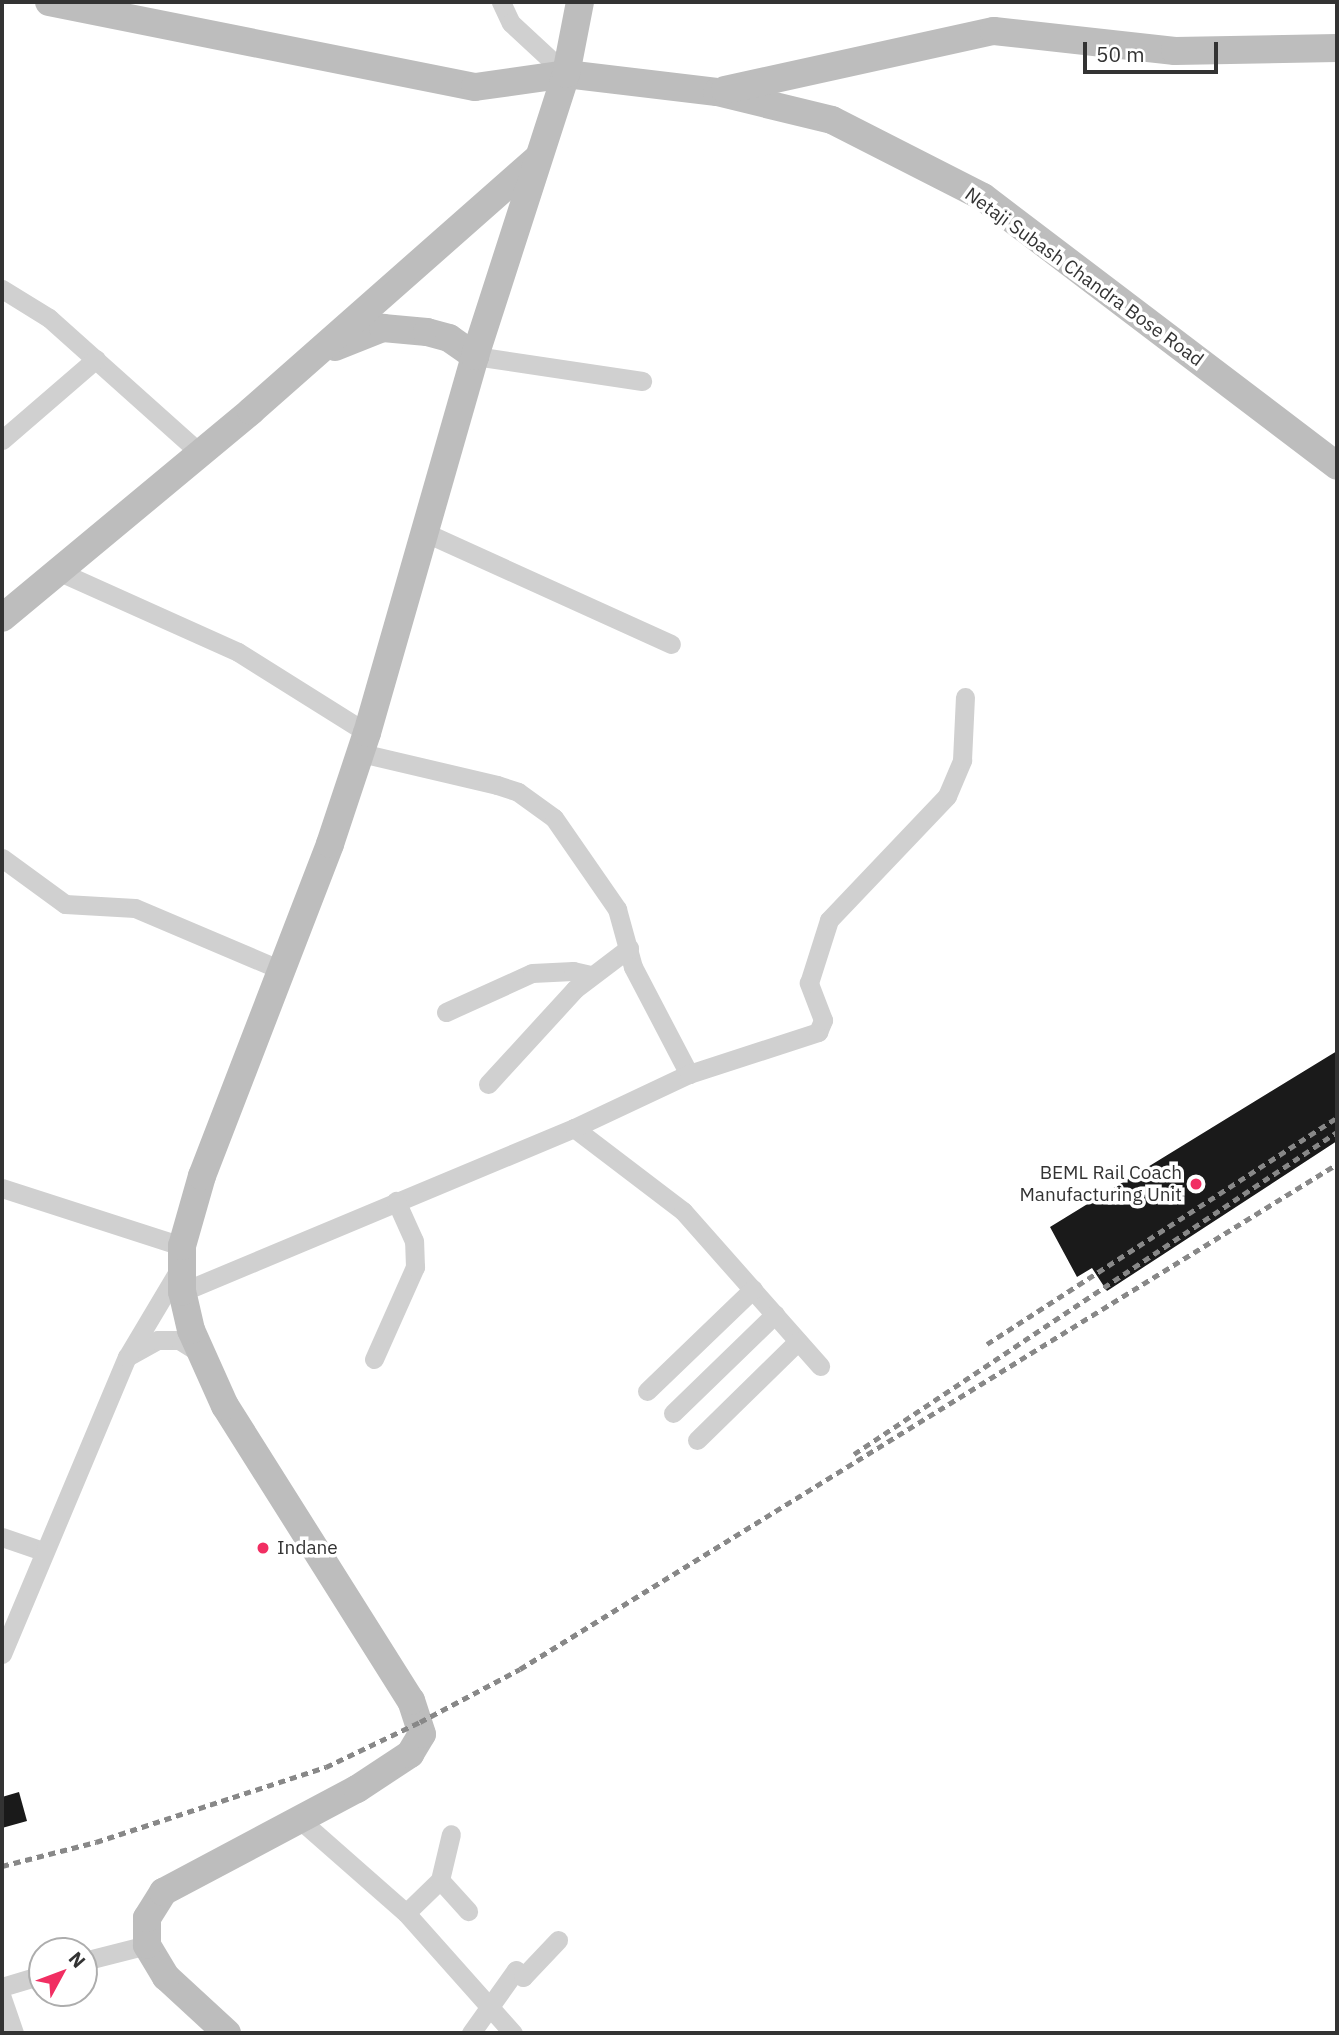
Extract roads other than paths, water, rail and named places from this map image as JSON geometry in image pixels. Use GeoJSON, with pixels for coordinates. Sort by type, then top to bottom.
{"type":"FeatureCollection","features":[{"type":"Feature","properties":{"kind":"main road","name":"Netaji Subash Chandra Bose Road"},"geometry":{"type":"LineString","coordinates":[[49,2],[475,87],[566,74],[632,84],[717,92],[832,120],[983,197],[1337,466]]}},
{"type":"Feature","properties":{"kind":"main road"},"geometry":{"type":"LineString","coordinates":[[227,2033],[166,1977],[147,1945],[147,1918],[163,1892],[298,1818],[358,1789],[410,1754],[422,1734],[411,1701],[225,1406],[201,1354],[182,1268],[202,1176],[364,743],[475,356],[566,74],[578,7]]}},
{"type":"Feature","properties":{"kind":"main road"},"geometry":{"type":"LineString","coordinates":[[578,7],[584,57],[592,66],[632,84]]}},
{"type":"Feature","properties":{"kind":"main road"},"geometry":{"type":"LineString","coordinates":[[717,92],[994,31],[1175,51],[1337,48]]}},
{"type":"Feature","properties":{"kind":"main road"},"geometry":{"type":"LineString","coordinates":[[2,618],[201,454],[537,160]]}},
{"type":"Feature","properties":{"kind":"main road"},"geometry":{"type":"LineString","coordinates":[[316,355],[383,328],[449,338],[475,356]]}},
{"type":"Feature","properties":{"kind":"street"},"geometry":{"type":"LineString","coordinates":[[501,2],[511,23],[566,74]]}},
{"type":"Feature","properties":{"kind":"street"},"geometry":{"type":"LineString","coordinates":[[2,289],[49,318],[201,454]]}},
{"type":"Feature","properties":{"kind":"street"},"geometry":{"type":"LineString","coordinates":[[475,356],[642,381]]}},
{"type":"Feature","properties":{"kind":"street"},"geometry":{"type":"LineString","coordinates":[[2,440],[96,359]]}},
{"type":"Feature","properties":{"kind":"street"},"geometry":{"type":"LineString","coordinates":[[425,532],[671,644]]}},
{"type":"Feature","properties":{"kind":"street"},"geometry":{"type":"LineString","coordinates":[[60,572],[238,652],[364,743],[497,785],[538,804],[564,831],[617,909],[638,977],[689,1074]]}},
{"type":"Feature","properties":{"kind":"street"},"geometry":{"type":"LineString","coordinates":[[2,1654],[43,1551],[127,1357],[182,1268],[396,1201],[574,1128],[689,1074],[813,1035],[822,1027],[809,983],[829,920],[947,796],[962,760],[965,697]]}},
{"type":"Feature","properties":{"kind":"street"},"geometry":{"type":"LineString","coordinates":[[2,858],[65,904],[135,908],[281,970]]}},
{"type":"Feature","properties":{"kind":"street"},"geometry":{"type":"LineString","coordinates":[[488,1084],[591,975],[629,948]]}},
{"type":"Feature","properties":{"kind":"street"},"geometry":{"type":"LineString","coordinates":[[446,1012],[532,973],[591,975]]}},
{"type":"Feature","properties":{"kind":"street"},"geometry":{"type":"LineString","coordinates":[[574,1128],[683,1211],[820,1366]]}},
{"type":"Feature","properties":{"kind":"street"},"geometry":{"type":"LineString","coordinates":[[2,1188],[182,1268]]}},
{"type":"Feature","properties":{"kind":"street"},"geometry":{"type":"LineString","coordinates":[[374,1359],[415,1267],[414,1241],[396,1201]]}},
{"type":"Feature","properties":{"kind":"street"},"geometry":{"type":"LineString","coordinates":[[647,1391],[752,1289]]}},
{"type":"Feature","properties":{"kind":"street"},"geometry":{"type":"LineString","coordinates":[[673,1413],[775,1314]]}},
{"type":"Feature","properties":{"kind":"street"},"geometry":{"type":"LineString","coordinates":[[127,1357],[158,1340],[179,1340],[201,1354]]}},
{"type":"Feature","properties":{"kind":"street"},"geometry":{"type":"LineString","coordinates":[[697,1440],[798,1341]]}},
{"type":"Feature","properties":{"kind":"street"},"geometry":{"type":"LineString","coordinates":[[2,1538],[43,1551]]}},
{"type":"Feature","properties":{"kind":"street"},"geometry":{"type":"LineString","coordinates":[[298,1818],[406,1913],[513,2033]]}},
{"type":"Feature","properties":{"kind":"street"},"geometry":{"type":"LineString","coordinates":[[406,1913],[440,1880],[451,1834]]}},
{"type":"Feature","properties":{"kind":"street"},"geometry":{"type":"LineString","coordinates":[[440,1880],[468,1911]]}},
{"type":"Feature","properties":{"kind":"street"},"geometry":{"type":"LineString","coordinates":[[471,2033],[516,1970],[523,1976],[558,1940]]}},
{"type":"Feature","properties":{"kind":"street"},"geometry":{"type":"LineString","coordinates":[[98,1957],[147,1945]]}},
{"type":"Feature","properties":{"kind":"street"},"geometry":{"type":"LineString","coordinates":[[2,1987],[28,1979]]}},
{"type":"Feature","properties":{"kind":"street"},"geometry":{"type":"LineString","coordinates":[[2,1998],[14,2033]]}},
{"type":"Feature","properties":{"kind":"railway"},"geometry":{"type":"LineString","coordinates":[[987,1344],[1337,1118]]}},
{"type":"Feature","properties":{"kind":"railway"},"geometry":{"type":"LineString","coordinates":[[854,1454],[1337,1132]]}},
{"type":"Feature","properties":{"kind":"railway"},"geometry":{"type":"LineString","coordinates":[[2,1866],[96,1842],[326,1767],[420,1722],[520,1669],[1337,1164]]}},
{"type":"Feature","properties":{"kind":"place","name":"BEML Rail Coach Manufacturing Unit"},"geometry":{"type":"Point","coordinates":[1196,1184]}},
{"type":"Feature","properties":{"kind":"place","name":"Indane"},"geometry":{"type":"Point","coordinates":[263,1548]}}]}
